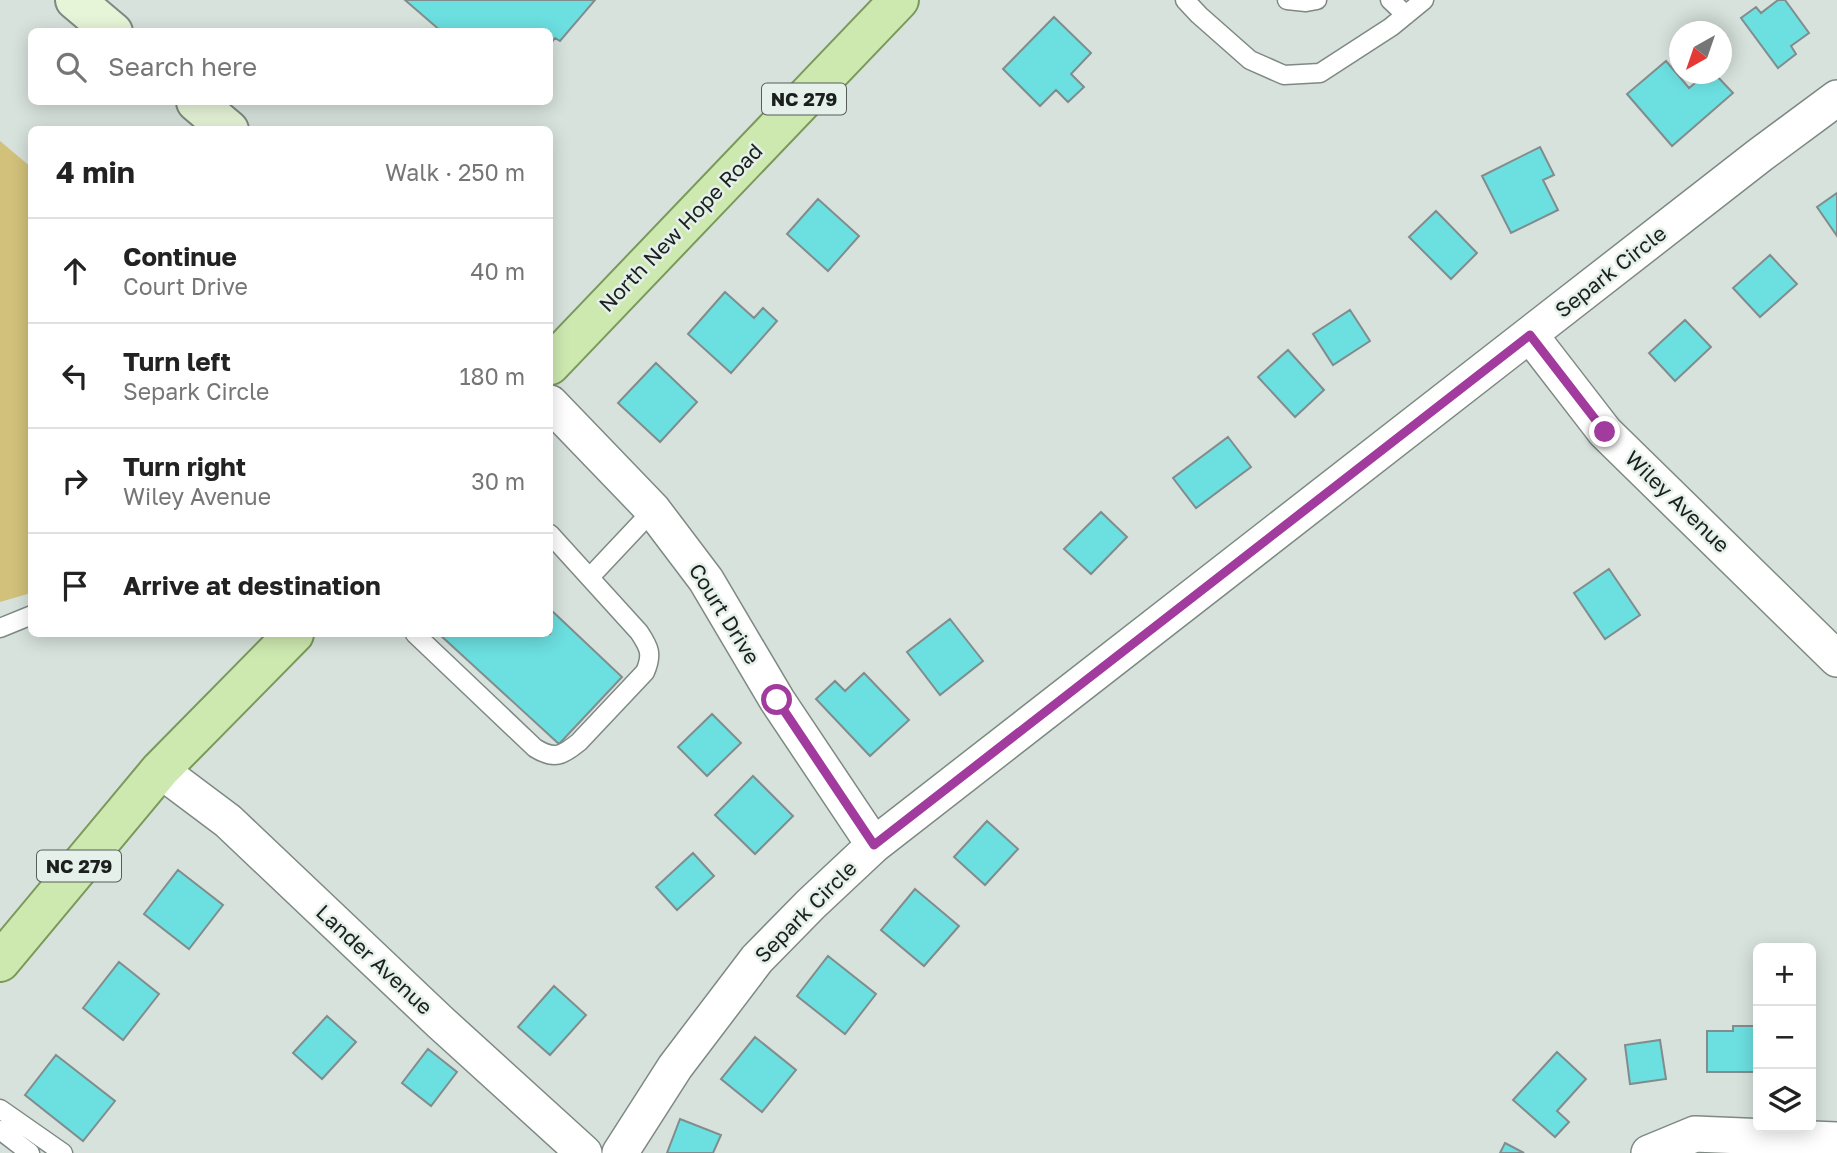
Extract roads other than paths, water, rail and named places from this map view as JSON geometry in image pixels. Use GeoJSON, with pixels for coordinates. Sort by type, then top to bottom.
{"type":"FeatureCollection","features":[{"type":"Feature","properties":{"kind":"main road","name":"North New Hope Road"},"geometry":{"type":"LineString","coordinates":[[553,362],[899,0]]}},
{"type":"Feature","properties":{"kind":"main road","name":"NC 279"},"geometry":{"type":"LineString","coordinates":[[0,962],[160,771],[290,637]]}},
{"type":"Feature","properties":{"kind":"street"},"geometry":{"type":"LineString","coordinates":[[75,0],[108,28]]}},
{"type":"Feature","properties":{"kind":"street","name":"Separk Circle"},"geometry":{"type":"LineString","coordinates":[[620,1153],[675,1067],[757,959],[874,845],[1760,155],[1837,98]]}},
{"type":"Feature","properties":{"kind":"street"},"geometry":{"type":"LineString","coordinates":[[200,105],[224,126]]}},
{"type":"Feature","properties":{"kind":"street","name":"Wiley Avenue"},"geometry":{"type":"LineString","coordinates":[[1530,335],[1605,432],[1837,659]]}},
{"type":"Feature","properties":{"kind":"street","name":"Court Drive"},"geometry":{"type":"LineString","coordinates":[[553,406],[653,510],[705,580],[777,700],[874,845]]}},
{"type":"Feature","properties":{"kind":"street","name":"Lander Avenue"},"geometry":{"type":"LineString","coordinates":[[160,771],[228,821],[440,1022],[584,1153]]}},
{"type":"Feature","properties":{"kind":"street"},"geometry":{"type":"LineString","coordinates":[[1648,1153],[1695,1134],[1837,1140]]}},
{"type":"Feature","properties":{"kind":"lane"},"geometry":{"type":"LineString","coordinates":[[1185,0],[1250,60],[1284,75],[1320,73],[1391,27],[1424,0]]}},
{"type":"Feature","properties":{"kind":"lane"},"geometry":{"type":"LineString","coordinates":[[1287,0],[1317,0]]}},
{"type":"Feature","properties":{"kind":"lane"},"geometry":{"type":"LineString","coordinates":[[1390,0],[1406,15]]}},
{"type":"Feature","properties":{"kind":"lane"},"geometry":{"type":"LineString","coordinates":[[590,577],[653,510]]}},
{"type":"Feature","properties":{"kind":"lane"},"geometry":{"type":"LineString","coordinates":[[418,637],[535,748],[546,755],[557,755],[579,743],[645,672],[650,662],[648,647],[639,632],[553,537]]}},
{"type":"Feature","properties":{"kind":"lane"},"geometry":{"type":"LineString","coordinates":[[0,628],[28,617]]}},
{"type":"Feature","properties":{"kind":"lane"},"geometry":{"type":"LineString","coordinates":[[0,1109],[62,1153]]}},
{"type":"Feature","properties":{"kind":"lane"},"geometry":{"type":"LineString","coordinates":[[0,1130],[30,1153]]}}]}
